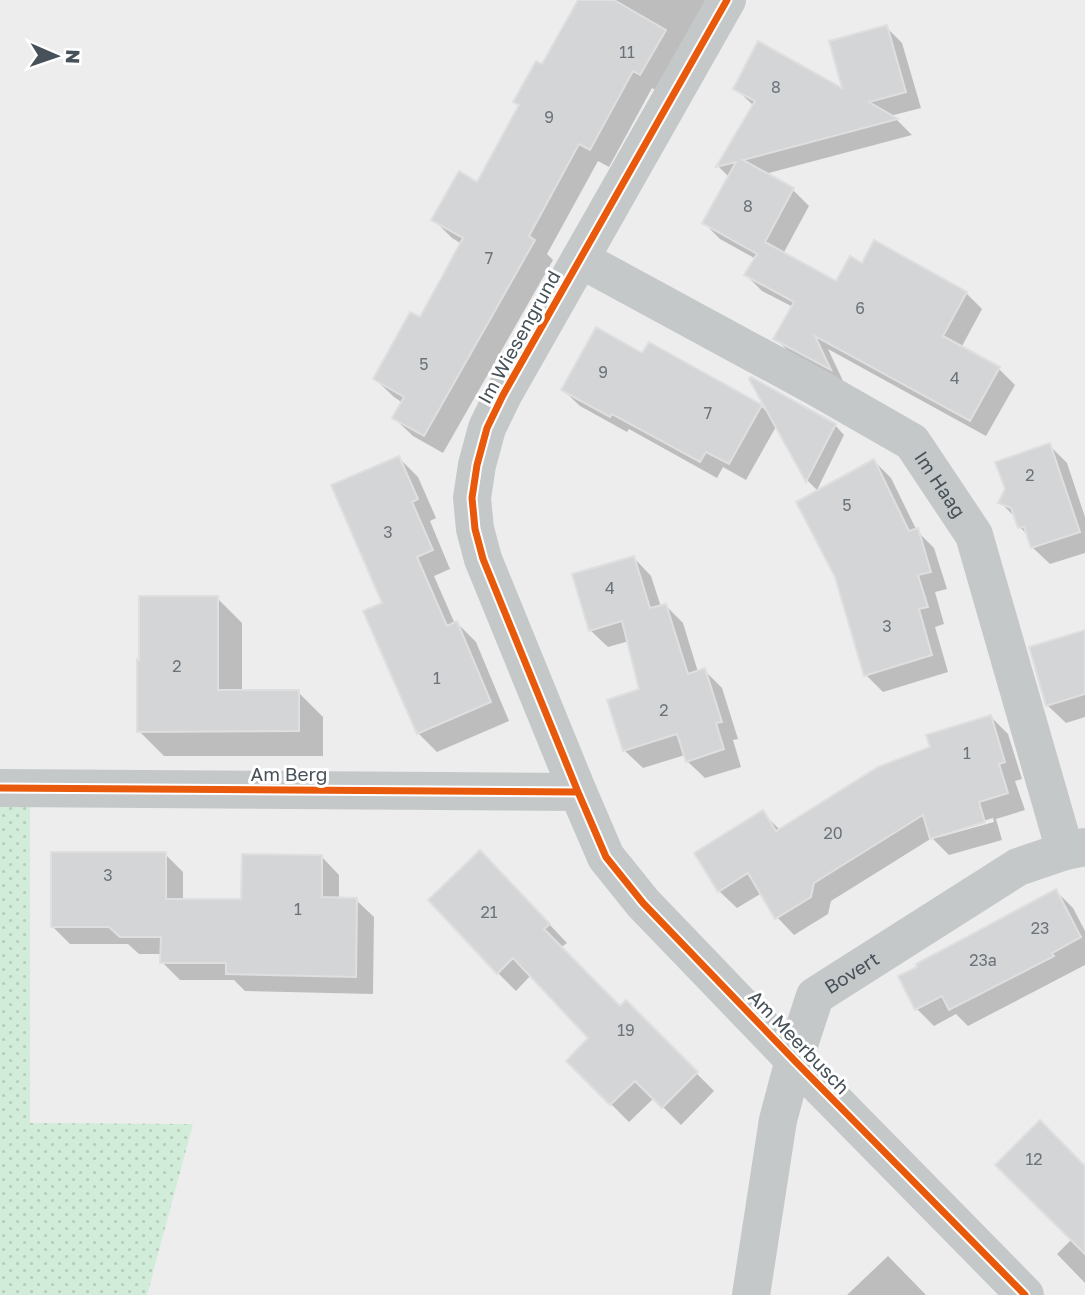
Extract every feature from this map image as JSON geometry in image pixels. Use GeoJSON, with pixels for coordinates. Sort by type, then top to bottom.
{"type":"FeatureCollection","features":[{"type":"Feature","properties":{"kind":"street","name":"Im Wiesengrund"},"geometry":{"type":"LineString","coordinates":[[578,792],[483,559],[474,529],[472,498],[477,465],[487,428],[503,395],[727,0]]}},
{"type":"Feature","properties":{"kind":"street","name":"Im Haag"},"geometry":{"type":"LineString","coordinates":[[580,259],[912,442],[974,535],[1075,849]]}},
{"type":"Feature","properties":{"kind":"street","name":"Am Berg"},"geometry":{"type":"LineString","coordinates":[[0,788],[578,792]]}},
{"type":"Feature","properties":{"kind":"street","name":"Am Meerbusch"},"geometry":{"type":"LineString","coordinates":[[578,792],[606,857],[643,902],[1025,1295]]}},
{"type":"Feature","properties":{"kind":"street","name":"Bovert"},"geometry":{"type":"LineString","coordinates":[[751,1295],[778,1120],[815,996],[1018,866],[1075,849]]}},
{"type":"Feature","properties":{"kind":"green space"},"geometry":{"type":"Polygon","coordinates":[[[0,803],[30,803],[30,1123],[193,1124],[147,1295],[0,1295],[0,803]]]}},
{"type":"Feature","properties":{"kind":"building"},"geometry":{"type":"Polygon","coordinates":[[[578,0],[614,0],[666,30],[640,75],[633,71],[590,150],[579,144],[529,236],[535,240],[424,436],[392,418],[404,397],[373,379],[410,312],[420,317],[463,238],[431,220],[459,171],[477,182],[519,105],[513,102],[536,61],[542,64],[578,0]]]}},
{"type":"Feature","properties":{"kind":"building"},"geometry":{"type":"Polygon","coordinates":[[[887,25],[906,92],[869,102],[898,119],[743,160],[794,188],[765,242],[836,281],[850,256],[862,263],[874,240],[967,292],[943,336],[1000,367],[970,421],[815,336],[831,370],[773,339],[794,302],[744,275],[757,254],[702,223],[736,162],[716,167],[755,101],[733,89],[758,41],[842,88],[829,41],[887,25]]]}},
{"type":"Feature","properties":{"kind":"building"},"geometry":{"type":"Polygon","coordinates":[[[596,327],[642,353],[649,342],[762,405],[729,464],[706,452],[700,462],[612,414],[610,417],[561,390],[596,327]]]}},
{"type":"Feature","properties":{"kind":"building"},"geometry":{"type":"Polygon","coordinates":[[[751,377],[836,424],[806,482],[749,379],[751,377]]]}},
{"type":"Feature","properties":{"kind":"building"},"geometry":{"type":"Polygon","coordinates":[[[1050,443],[1080,532],[1031,548],[1024,527],[1018,528],[1011,508],[998,503],[1005,489],[995,462],[1050,443]]]}},
{"type":"Feature","properties":{"kind":"building"},"geometry":{"type":"Polygon","coordinates":[[[399,456],[418,499],[412,502],[433,550],[417,557],[447,626],[457,621],[491,702],[417,734],[363,611],[382,603],[331,485],[399,456]]]}},
{"type":"Feature","properties":{"kind":"building"},"geometry":{"type":"Polygon","coordinates":[[[874,459],[909,531],[918,528],[931,572],[918,575],[928,607],[919,609],[932,655],[864,676],[835,577],[796,502],[874,459]]]}},
{"type":"Feature","properties":{"kind":"building"},"geometry":{"type":"Polygon","coordinates":[[[634,556],[650,608],[666,604],[688,674],[705,668],[722,722],[716,723],[724,749],[686,762],[677,734],[623,751],[607,700],[639,689],[622,621],[589,631],[572,574],[634,556]]]}},
{"type":"Feature","properties":{"kind":"building"},"geometry":{"type":"Polygon","coordinates":[[[139,596],[218,596],[218,690],[299,690],[299,731],[137,732],[139,596]]]}},
{"type":"Feature","properties":{"kind":"building"},"geometry":{"type":"Polygon","coordinates":[[[1085,630],[1085,694],[1046,706],[1029,647],[1085,630]]]}},
{"type":"Feature","properties":{"kind":"building"},"geometry":{"type":"Polygon","coordinates":[[[991,715],[1005,762],[999,764],[1008,793],[979,802],[985,822],[930,839],[923,815],[814,883],[811,897],[775,919],[748,873],[718,892],[694,853],[763,810],[776,831],[878,767],[930,747],[926,735],[991,715]]]}},
{"type":"Feature","properties":{"kind":"building"},"geometry":{"type":"Polygon","coordinates":[[[480,850],[550,924],[544,929],[620,1006],[626,1000],[698,1072],[662,1108],[635,1081],[610,1105],[566,1061],[588,1038],[513,958],[497,974],[428,900],[480,850]]]}},
{"type":"Feature","properties":{"kind":"building"},"geometry":{"type":"Polygon","coordinates":[[[51,852],[166,852],[166,899],[241,899],[242,854],[322,855],[322,897],[357,898],[356,977],[226,974],[226,963],[160,963],[161,937],[120,937],[109,927],[51,927],[51,852]]]}},
{"type":"Feature","properties":{"kind":"building"},"geometry":{"type":"Polygon","coordinates":[[[1056,889],[1081,937],[1052,953],[1054,956],[949,1010],[942,996],[915,1010],[898,976],[1056,889]]]}},
{"type":"Feature","properties":{"kind":"building"},"geometry":{"type":"Polygon","coordinates":[[[1040,1120],[1085,1166],[1085,1254],[995,1165],[1040,1120]]]}},
{"type":"Feature","properties":{"kind":"cycle path"},"geometry":{"type":"LineString","coordinates":[[727,0],[503,395],[487,428],[472,498],[475,529],[483,559],[606,857],[643,903],[1025,1295]]}},
{"type":"Feature","properties":{"kind":"cycle path"},"geometry":{"type":"LineString","coordinates":[[0,788],[578,792]]}}]}
